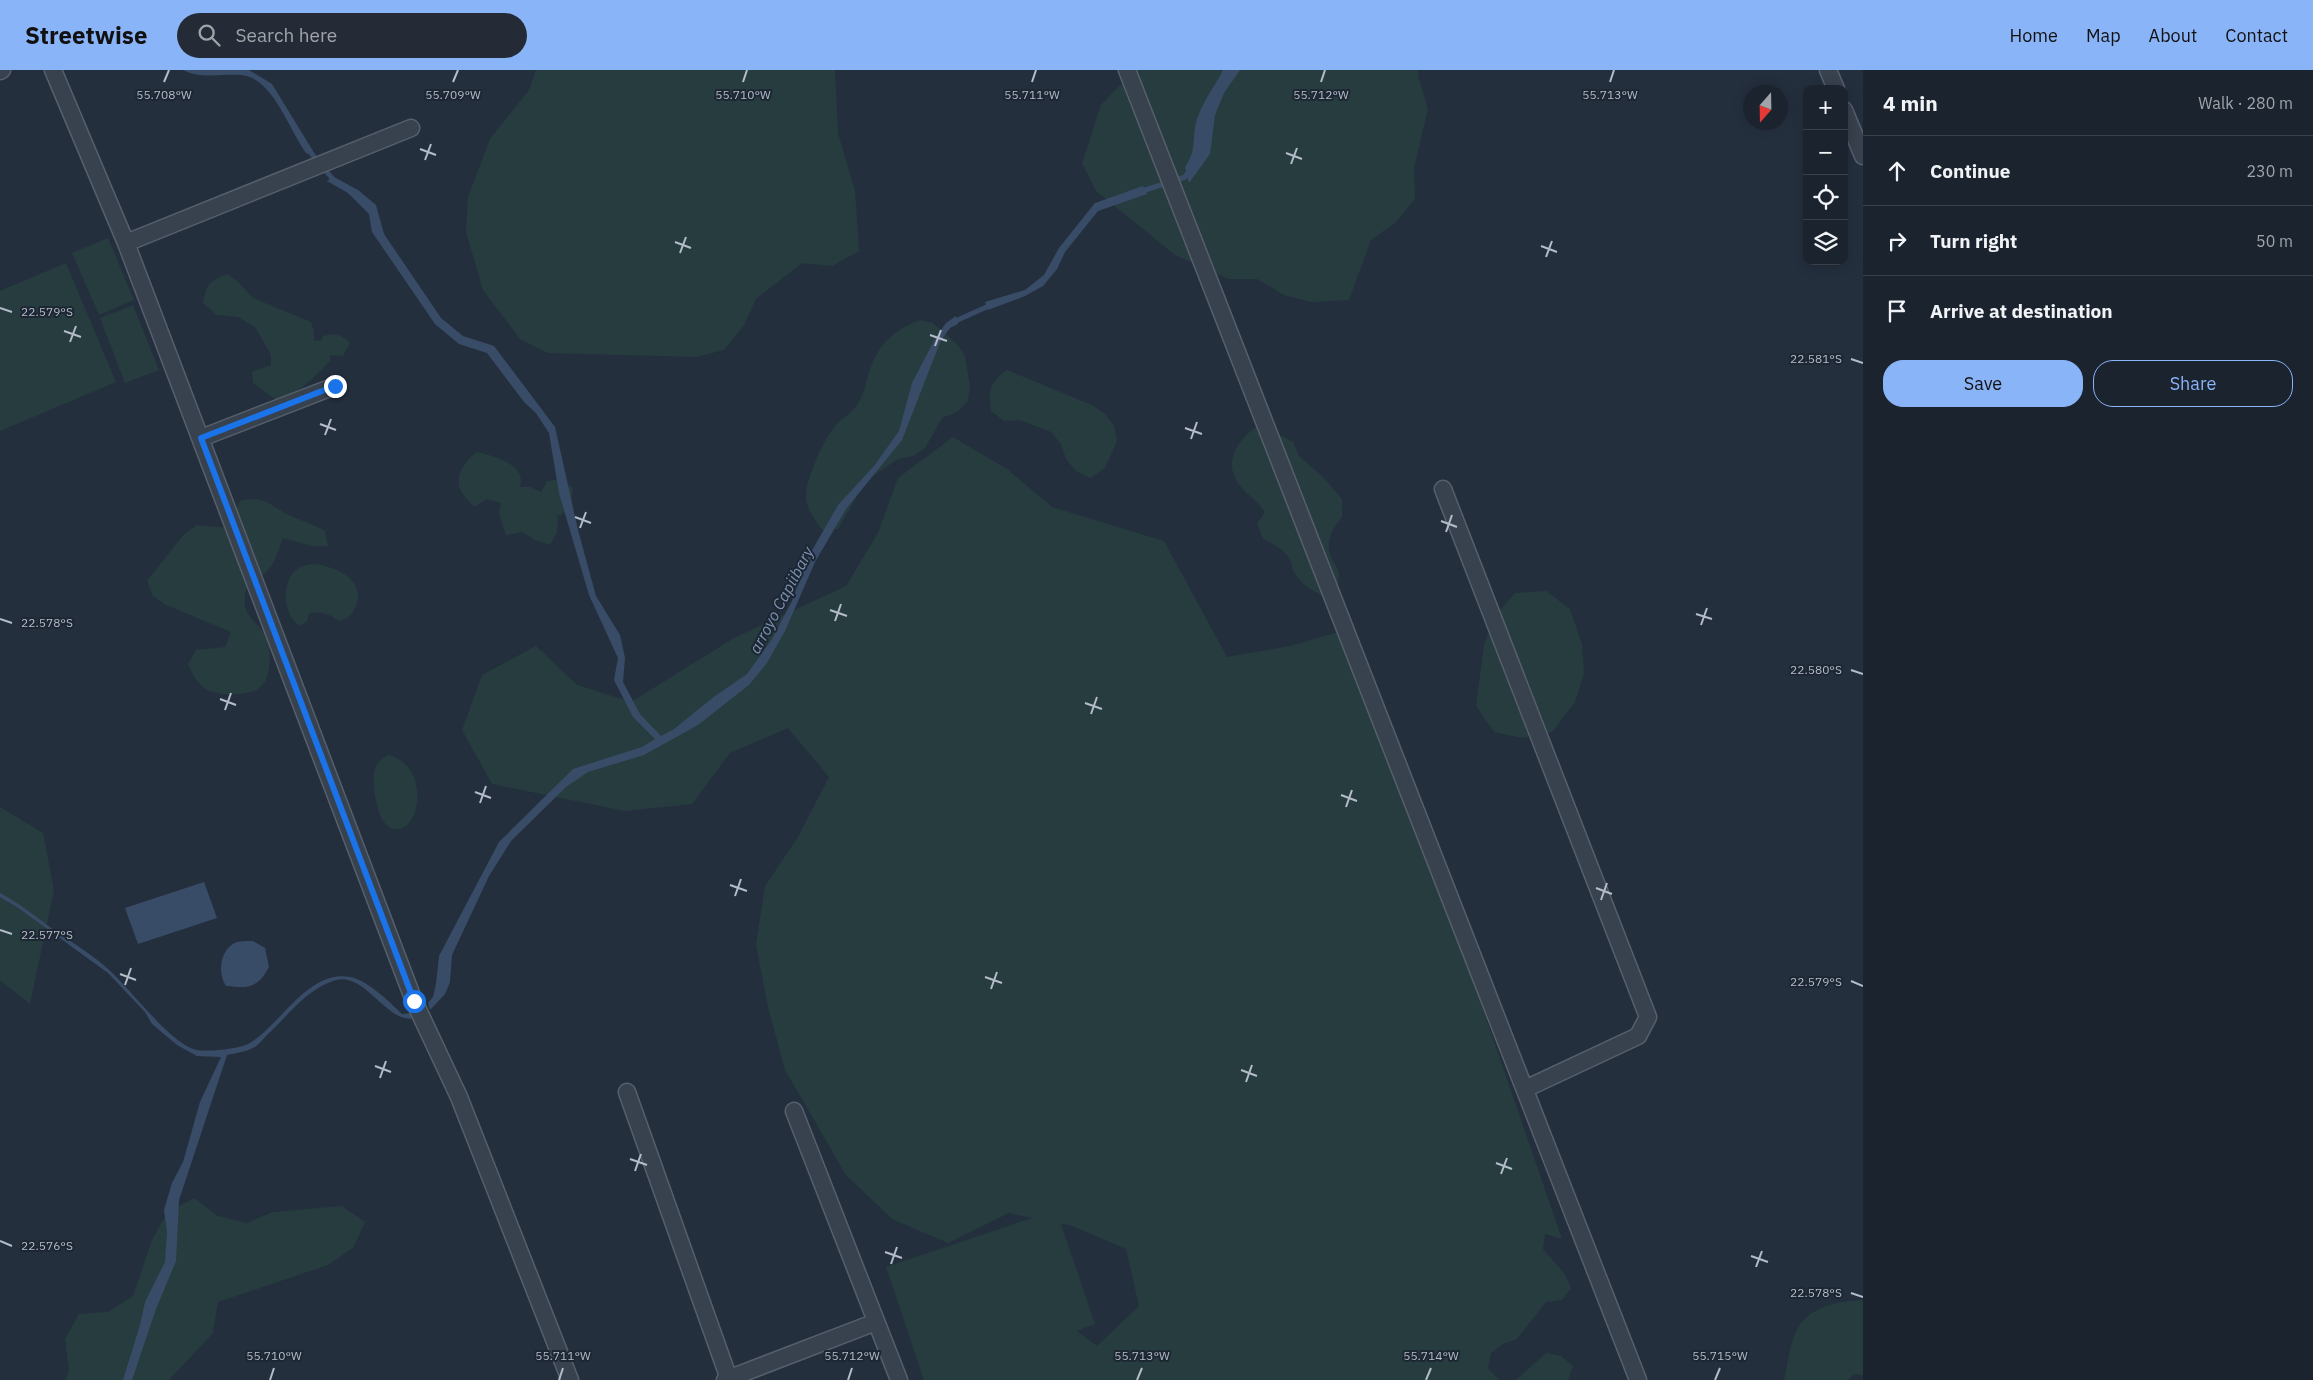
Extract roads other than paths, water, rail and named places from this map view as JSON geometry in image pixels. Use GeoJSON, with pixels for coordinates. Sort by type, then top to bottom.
{"type":"FeatureCollection","features":[{"type":"Feature","properties":{"kind":"street"},"geometry":{"type":"LineString","coordinates":[[53,70],[126,243],[414,1001],[459,1097],[570,1380]]}},
{"type":"Feature","properties":{"kind":"street"},"geometry":{"type":"LineString","coordinates":[[1127,70],[1638,1380]]}},
{"type":"Feature","properties":{"kind":"street"},"geometry":{"type":"LineString","coordinates":[[1828,70],[1834,85]]}},
{"type":"Feature","properties":{"kind":"street"},"geometry":{"type":"LineString","coordinates":[[1848,120],[1863,156]]}},
{"type":"Feature","properties":{"kind":"street"},"geometry":{"type":"LineString","coordinates":[[126,243],[411,128]]}},
{"type":"Feature","properties":{"kind":"street"},"geometry":{"type":"LineString","coordinates":[[201,438],[335,386]]}},
{"type":"Feature","properties":{"kind":"street"},"geometry":{"type":"LineString","coordinates":[[1443,489],[1648,1018],[1638,1036],[1525,1089]]}},
{"type":"Feature","properties":{"kind":"street"},"geometry":{"type":"LineString","coordinates":[[627,1092],[727,1379],[876,1322]]}},
{"type":"Feature","properties":{"kind":"street"},"geometry":{"type":"LineString","coordinates":[[794,1111],[899,1380]]}},
{"type":"Feature","properties":{"kind":"water"},"geometry":{"type":"Polygon","coordinates":[[[183,70],[249,70],[272,84],[313,151],[307,154],[271,94],[252,78],[240,75],[203,75],[183,70]]]}},
{"type":"Feature","properties":{"kind":"water"},"geometry":{"type":"Polygon","coordinates":[[[1223,70],[1240,70],[1224,93],[1215,115],[1210,154],[1189,183],[1185,167],[1192,154],[1197,119],[1223,70]]]}},
{"type":"Feature","properties":{"kind":"water"},"geometry":{"type":"Polygon","coordinates":[[[334,177],[358,190],[376,205],[384,234],[441,318],[463,336],[494,346],[555,427],[578,530],[596,596],[620,635],[625,658],[623,682],[640,714],[661,736],[674,729],[715,696],[747,674],[772,639],[792,601],[806,561],[838,505],[874,466],[899,431],[912,383],[936,337],[946,323],[956,316],[958,324],[950,328],[941,340],[902,440],[846,509],[815,562],[785,631],[767,663],[749,685],[698,725],[644,755],[588,772],[566,787],[511,841],[489,876],[452,955],[450,982],[445,994],[430,1010],[428,1003],[433,997],[439,956],[499,842],[573,769],[642,747],[655,739],[633,717],[614,680],[618,658],[589,595],[559,493],[549,433],[536,413],[524,402],[487,353],[459,344],[435,324],[372,232],[369,214],[348,193],[327,181],[334,177]]]}},
{"type":"Feature","properties":{"kind":"water"},"geometry":{"type":"Polygon","coordinates":[[[1143,186],[1147,194],[1098,211],[1065,252],[1057,269],[1043,286],[1025,296],[988,310],[985,302],[1025,290],[1044,275],[1059,248],[1095,203],[1143,186]]]}},
{"type":"Feature","properties":{"kind":"water"},"geometry":{"type":"Polygon","coordinates":[[[204,882],[217,918],[138,944],[125,908],[204,882]]]}},
{"type":"Feature","properties":{"kind":"water"},"geometry":{"type":"Polygon","coordinates":[[[0,893],[99,961],[175,1038],[197,1050],[224,1050],[250,1043],[309,989],[321,981],[335,977],[350,977],[364,982],[402,1014],[413,1013],[416,1018],[406,1018],[396,1014],[357,984],[347,980],[336,980],[316,989],[298,1003],[255,1047],[227,1055],[179,1200],[176,1261],[156,1309],[132,1380],[123,1380],[145,1302],[165,1262],[167,1232],[164,1210],[172,1183],[183,1162],[200,1102],[221,1057],[197,1056],[177,1045],[152,1024],[145,1012],[108,973],[17,907],[0,897],[0,893]]]}},
{"type":"Feature","properties":{"kind":"water"},"geometry":{"type":"Polygon","coordinates":[[[253,941],[265,948],[269,967],[265,974],[251,986],[226,986],[223,981],[221,968],[227,950],[237,942],[253,941]]]}},
{"type":"Feature","properties":{"kind":"waterway"},"geometry":{"type":"LineString","coordinates":[[306,147],[336,183]]}},
{"type":"Feature","properties":{"kind":"waterway","name":"arroyo Capiibary"},"geometry":{"type":"LineString","coordinates":[[1139,192],[1185,177],[1190,170]]}},
{"type":"Feature","properties":{"kind":"waterway","name":"arroyo Capiibary"},"geometry":{"type":"LineString","coordinates":[[951,323],[991,305]]}}]}
